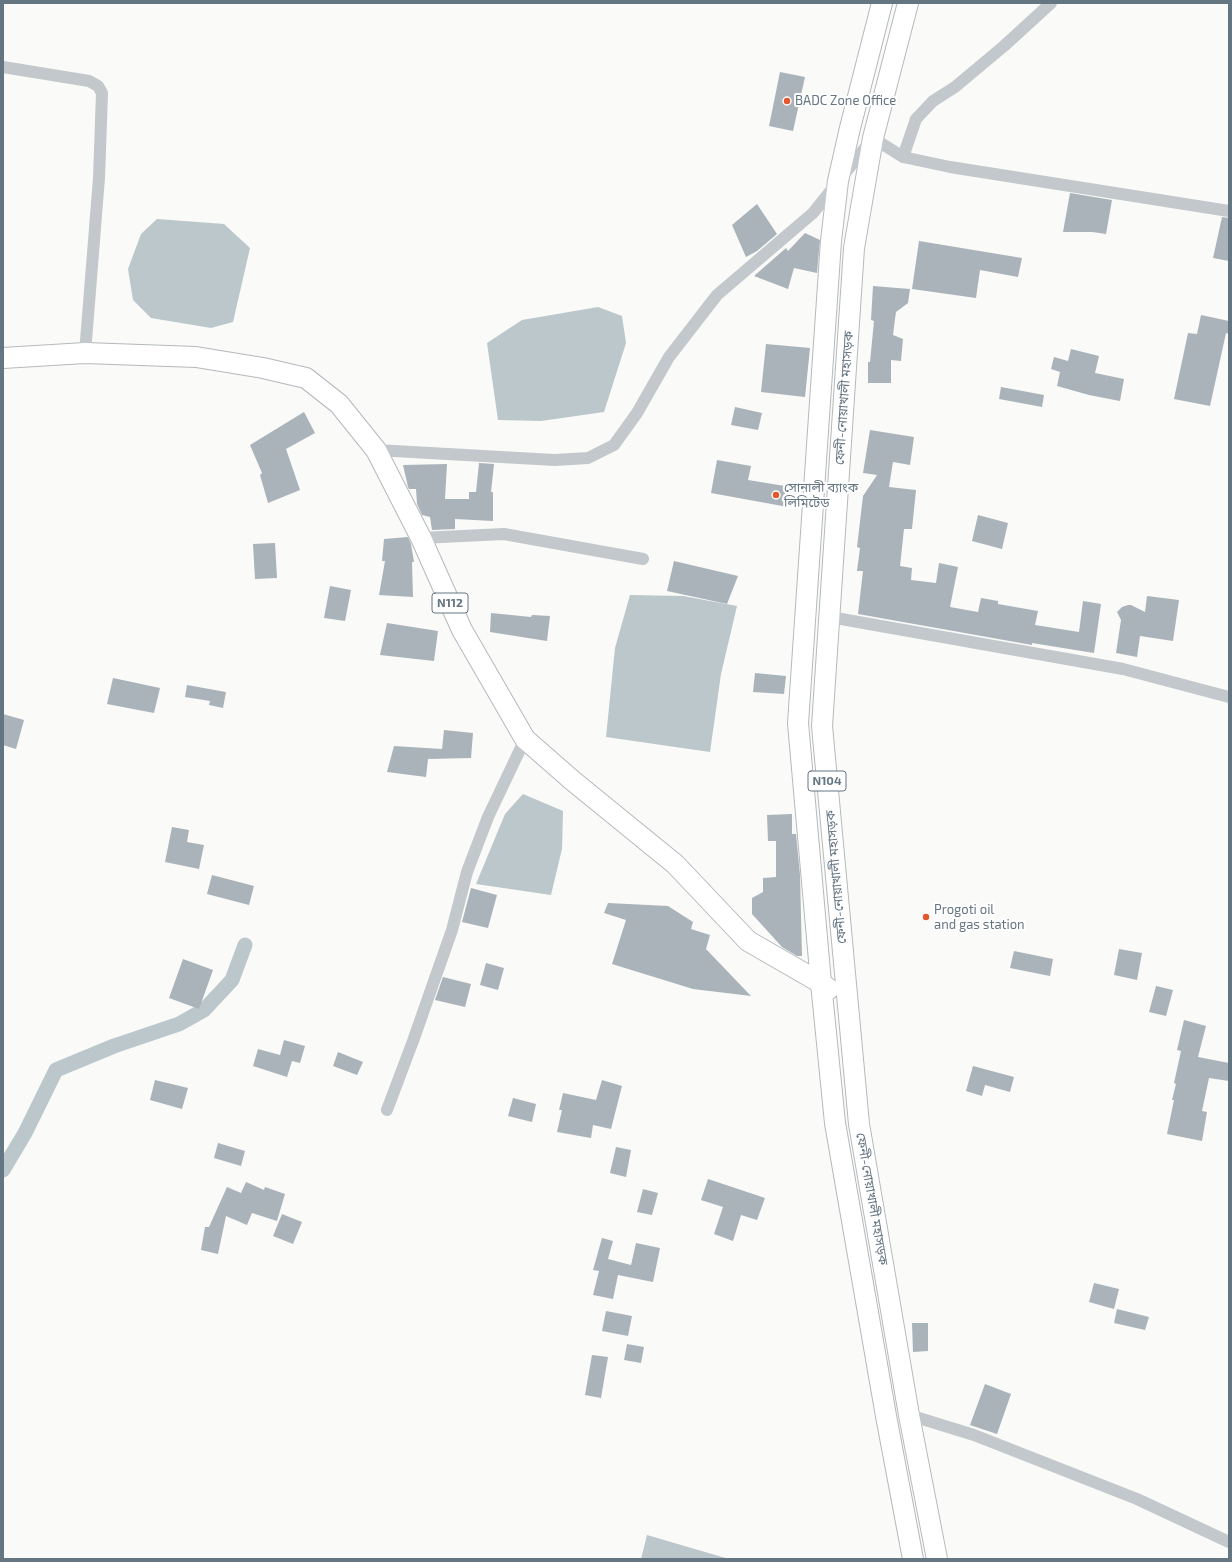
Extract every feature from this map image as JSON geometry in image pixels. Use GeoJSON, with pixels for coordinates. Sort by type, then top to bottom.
{"type":"FeatureCollection","features":[{"type":"Feature","properties":{"kind":"highway","name":"ফেনী-নোয়াখালী মহাসড়ক"},"geometry":{"type":"LineString","coordinates":[[882,3],[838,181],[831,241],[798,723],[821,983],[836,1123],[885,1408],[913,1559]]}},
{"type":"Feature","properties":{"kind":"highway","name":"ফেনী-নোয়াখালী মহাসড়ক"},"geometry":{"type":"LineString","coordinates":[[908,3],[873,138],[854,248],[822,726],[859,1124],[909,1415],[936,1559]]}},
{"type":"Feature","properties":{"kind":"highway","name":"N112"},"geometry":{"type":"LineString","coordinates":[[3,358],[85,353],[196,356],[263,368],[306,378],[339,404],[376,450],[421,538],[462,630],[526,739],[573,781],[675,864],[748,941],[821,983],[848,1005]]}},
{"type":"Feature","properties":{"kind":"street"},"geometry":{"type":"LineString","coordinates":[[903,158],[916,119],[933,101],[955,87],[1004,46],[1051,3]]}},
{"type":"Feature","properties":{"kind":"street"},"geometry":{"type":"LineString","coordinates":[[3,66],[88,81],[98,86],[102,93],[99,178],[85,353]]}},
{"type":"Feature","properties":{"kind":"street"},"geometry":{"type":"LineString","coordinates":[[376,450],[555,460],[588,458],[614,445],[637,413],[669,357],[717,296],[813,213],[873,138],[903,158],[950,167],[1229,211]]}},
{"type":"Feature","properties":{"kind":"street"},"geometry":{"type":"LineString","coordinates":[[421,538],[504,534],[643,559]]}},
{"type":"Feature","properties":{"kind":"street"},"geometry":{"type":"LineString","coordinates":[[830,617],[1123,669],[1229,697]]}},
{"type":"Feature","properties":{"kind":"street"},"geometry":{"type":"LineString","coordinates":[[387,1110],[413,1042],[452,930],[467,872],[488,817],[526,739]]}},
{"type":"Feature","properties":{"kind":"street"},"geometry":{"type":"LineString","coordinates":[[909,1415],[974,1435],[1122,1493],[1229,1542]]}},
{"type":"Feature","properties":{"kind":"shaded area"},"geometry":{"type":"Polygon","coordinates":[[[157,219],[224,224],[250,248],[233,322],[211,328],[151,318],[133,300],[128,269],[141,234],[157,219]]]}},
{"type":"Feature","properties":{"kind":"shaded area"},"geometry":{"type":"Polygon","coordinates":[[[598,307],[622,316],[626,343],[604,412],[541,421],[498,420],[487,343],[522,320],[598,307]]]}},
{"type":"Feature","properties":{"kind":"shaded area"},"geometry":{"type":"Polygon","coordinates":[[[630,595],[683,596],[737,606],[721,674],[710,752],[606,737],[615,648],[630,595]]]}},
{"type":"Feature","properties":{"kind":"shaded area"},"geometry":{"type":"Polygon","coordinates":[[[523,794],[563,811],[562,849],[551,895],[476,884],[505,814],[523,794]]]}},
{"type":"Feature","properties":{"kind":"shaded area"},"geometry":{"type":"Polygon","coordinates":[[[647,1535],[729,1559],[641,1559],[647,1535]]]}},
{"type":"Feature","properties":{"kind":"building","name":"BADC Zone Office"},"geometry":{"type":"Polygon","coordinates":[[[780,72],[805,77],[793,131],[769,126],[780,72]]]}},
{"type":"Feature","properties":{"kind":"building"},"geometry":{"type":"Polygon","coordinates":[[[1070,193],[1112,200],[1106,234],[1092,232],[1063,232],[1070,193]]]}},
{"type":"Feature","properties":{"kind":"building"},"geometry":{"type":"Polygon","coordinates":[[[757,204],[777,234],[757,251],[746,257],[732,225],[757,204]]]}},
{"type":"Feature","properties":{"kind":"building"},"geometry":{"type":"Polygon","coordinates":[[[1222,217],[1229,218],[1229,261],[1213,258],[1222,217]]]}},
{"type":"Feature","properties":{"kind":"building"},"geometry":{"type":"Polygon","coordinates":[[[805,233],[820,240],[817,273],[794,268],[788,289],[754,276],[786,248],[788,251],[805,233]]]}},
{"type":"Feature","properties":{"kind":"building"},"geometry":{"type":"Polygon","coordinates":[[[919,241],[1022,258],[1018,277],[980,270],[976,298],[912,289],[919,241]]]}},
{"type":"Feature","properties":{"kind":"building"},"geometry":{"type":"Polygon","coordinates":[[[873,286],[910,289],[908,303],[896,312],[893,335],[903,339],[901,361],[891,360],[891,383],[868,383],[868,362],[870,362],[874,321],[871,320],[873,286]]]}},
{"type":"Feature","properties":{"kind":"building"},"geometry":{"type":"Polygon","coordinates":[[[1201,315],[1229,321],[1229,334],[1226,333],[1210,406],[1174,399],[1188,333],[1197,334],[1201,315]]]}},
{"type":"Feature","properties":{"kind":"building"},"geometry":{"type":"Polygon","coordinates":[[[766,344],[810,348],[805,397],[761,392],[766,344]]]}},
{"type":"Feature","properties":{"kind":"building"},"geometry":{"type":"Polygon","coordinates":[[[1071,349],[1099,356],[1095,373],[1124,379],[1120,401],[1089,395],[1057,386],[1060,372],[1051,369],[1054,357],[1068,361],[1071,349]]]}},
{"type":"Feature","properties":{"kind":"building"},"geometry":{"type":"Polygon","coordinates":[[[1001,387],[1044,395],[1042,407],[999,399],[1001,387]]]}},
{"type":"Feature","properties":{"kind":"building"},"geometry":{"type":"Polygon","coordinates":[[[735,407],[762,413],[758,430],[731,425],[735,407]]]}},
{"type":"Feature","properties":{"kind":"building"},"geometry":{"type":"Polygon","coordinates":[[[304,412],[315,433],[286,449],[300,490],[268,503],[260,475],[262,473],[250,445],[304,412]]]}},
{"type":"Feature","properties":{"kind":"building"},"geometry":{"type":"Polygon","coordinates":[[[870,430],[914,437],[910,465],[893,462],[889,487],[916,490],[912,529],[904,529],[900,566],[912,568],[911,580],[936,583],[939,563],[958,567],[950,607],[978,612],[981,598],[998,601],[998,604],[1038,611],[1035,625],[1079,632],[1083,601],[1101,604],[1094,653],[1032,643],[1032,645],[858,614],[863,571],[857,571],[860,548],[857,547],[863,496],[877,475],[863,473],[870,430]]]}},
{"type":"Feature","properties":{"kind":"building"},"geometry":{"type":"Polygon","coordinates":[[[717,460],[751,466],[748,480],[791,487],[788,507],[711,493],[717,460]]]}},
{"type":"Feature","properties":{"kind":"building"},"geometry":{"type":"Polygon","coordinates":[[[479,463],[494,464],[491,492],[493,492],[493,521],[455,519],[455,529],[432,530],[430,517],[422,515],[417,504],[416,489],[409,489],[408,487],[403,465],[447,464],[445,499],[469,499],[469,492],[476,492],[479,463]]]}},
{"type":"Feature","properties":{"kind":"building"},"geometry":{"type":"Polygon","coordinates":[[[978,515],[1008,523],[1002,549],[972,541],[978,515]]]}},
{"type":"Feature","properties":{"kind":"building"},"geometry":{"type":"Polygon","coordinates":[[[408,537],[411,544],[414,562],[412,562],[413,597],[379,595],[385,561],[382,561],[384,539],[408,537]]]}},
{"type":"Feature","properties":{"kind":"building"},"geometry":{"type":"Polygon","coordinates":[[[275,543],[277,578],[255,579],[253,544],[275,543]]]}},
{"type":"Feature","properties":{"kind":"building"},"geometry":{"type":"Polygon","coordinates":[[[674,561],[738,576],[727,604],[667,591],[674,561]]]}},
{"type":"Feature","properties":{"kind":"building"},"geometry":{"type":"Polygon","coordinates":[[[330,586],[351,590],[345,621],[324,618],[330,586]]]}},
{"type":"Feature","properties":{"kind":"building"},"geometry":{"type":"Polygon","coordinates":[[[1147,596],[1179,600],[1173,641],[1140,636],[1137,657],[1116,653],[1121,620],[1117,612],[1122,607],[1131,605],[1145,612],[1147,596]]]}},
{"type":"Feature","properties":{"kind":"building"},"geometry":{"type":"Polygon","coordinates":[[[491,613],[531,617],[532,615],[550,616],[547,641],[490,632],[491,613]]]}},
{"type":"Feature","properties":{"kind":"building"},"geometry":{"type":"Polygon","coordinates":[[[387,623],[438,631],[434,661],[380,655],[387,623]]]}},
{"type":"Feature","properties":{"kind":"building"},"geometry":{"type":"Polygon","coordinates":[[[755,673],[786,676],[784,694],[753,692],[755,673]]]}},
{"type":"Feature","properties":{"kind":"building"},"geometry":{"type":"Polygon","coordinates":[[[113,678],[160,688],[154,713],[107,704],[113,678]]]}},
{"type":"Feature","properties":{"kind":"building"},"geometry":{"type":"Polygon","coordinates":[[[187,685],[226,692],[223,708],[209,705],[210,701],[185,697],[187,685]]]}},
{"type":"Feature","properties":{"kind":"building"},"geometry":{"type":"Polygon","coordinates":[[[3,714],[24,720],[16,749],[3,745],[3,714]]]}},
{"type":"Feature","properties":{"kind":"building"},"geometry":{"type":"Polygon","coordinates":[[[444,730],[473,733],[471,758],[428,759],[426,777],[387,772],[394,746],[442,749],[444,730]]]}},
{"type":"Feature","properties":{"kind":"building"},"geometry":{"type":"Polygon","coordinates":[[[792,814],[792,834],[796,834],[800,875],[802,956],[797,956],[782,947],[752,914],[752,898],[763,892],[763,878],[776,877],[776,841],[768,841],[767,815],[792,814]]]}},
{"type":"Feature","properties":{"kind":"building"},"geometry":{"type":"Polygon","coordinates":[[[172,827],[189,830],[187,842],[204,845],[199,869],[165,862],[172,827]]]}},
{"type":"Feature","properties":{"kind":"building"},"geometry":{"type":"Polygon","coordinates":[[[212,875],[254,886],[249,905],[207,894],[212,875]]]}},
{"type":"Feature","properties":{"kind":"building"},"geometry":{"type":"Polygon","coordinates":[[[471,888],[497,895],[488,928],[462,922],[471,888]]]}},
{"type":"Feature","properties":{"kind":"building"},"geometry":{"type":"Polygon","coordinates":[[[608,903],[668,906],[693,922],[691,929],[710,935],[706,949],[751,996],[693,989],[612,964],[626,920],[604,913],[608,903]]]}},
{"type":"Feature","properties":{"kind":"building"},"geometry":{"type":"Polygon","coordinates":[[[1119,949],[1142,953],[1137,980],[1114,975],[1119,949]]]}},
{"type":"Feature","properties":{"kind":"building"},"geometry":{"type":"Polygon","coordinates":[[[1014,951],[1053,959],[1050,976],[1010,968],[1014,951]]]}},
{"type":"Feature","properties":{"kind":"building"},"geometry":{"type":"Polygon","coordinates":[[[183,959],[213,970],[199,1009],[169,998],[183,959]]]}},
{"type":"Feature","properties":{"kind":"building"},"geometry":{"type":"Polygon","coordinates":[[[486,963],[504,968],[498,990],[480,985],[486,963]]]}},
{"type":"Feature","properties":{"kind":"building"},"geometry":{"type":"Polygon","coordinates":[[[443,977],[471,984],[465,1007],[435,1000],[443,977]]]}},
{"type":"Feature","properties":{"kind":"building"},"geometry":{"type":"Polygon","coordinates":[[[1156,986],[1173,990],[1166,1016],[1149,1012],[1156,986]]]}},
{"type":"Feature","properties":{"kind":"building"},"geometry":{"type":"Polygon","coordinates":[[[1184,1020],[1206,1026],[1198,1057],[1229,1063],[1229,1081],[1209,1078],[1202,1111],[1207,1112],[1202,1141],[1167,1134],[1174,1100],[1172,1100],[1176,1084],[1174,1083],[1181,1051],[1177,1050],[1184,1020]]]}},
{"type":"Feature","properties":{"kind":"building"},"geometry":{"type":"Polygon","coordinates":[[[284,1040],[305,1046],[300,1063],[292,1061],[287,1077],[253,1066],[258,1049],[280,1055],[284,1040]]]}},
{"type":"Feature","properties":{"kind":"building"},"geometry":{"type":"Polygon","coordinates":[[[338,1052],[363,1062],[357,1075],[333,1066],[338,1052]]]}},
{"type":"Feature","properties":{"kind":"building"},"geometry":{"type":"Polygon","coordinates":[[[973,1066],[1014,1077],[1010,1092],[985,1085],[982,1096],[966,1091],[973,1066]]]}},
{"type":"Feature","properties":{"kind":"building"},"geometry":{"type":"Polygon","coordinates":[[[155,1080],[188,1088],[182,1109],[150,1100],[155,1080]]]}},
{"type":"Feature","properties":{"kind":"building"},"geometry":{"type":"Polygon","coordinates":[[[602,1080],[622,1086],[611,1129],[593,1125],[591,1138],[557,1132],[562,1110],[559,1110],[563,1093],[596,1100],[602,1080]]]}},
{"type":"Feature","properties":{"kind":"building"},"geometry":{"type":"Polygon","coordinates":[[[513,1098],[536,1104],[532,1122],[508,1116],[513,1098]]]}},
{"type":"Feature","properties":{"kind":"building"},"geometry":{"type":"Polygon","coordinates":[[[218,1143],[245,1151],[241,1166],[214,1158],[218,1143]]]}},
{"type":"Feature","properties":{"kind":"building"},"geometry":{"type":"Polygon","coordinates":[[[616,1147],[631,1150],[626,1177],[610,1173],[616,1147]]]}},
{"type":"Feature","properties":{"kind":"building"},"geometry":{"type":"Polygon","coordinates":[[[708,1179],[765,1198],[757,1220],[741,1215],[733,1241],[714,1234],[723,1207],[701,1200],[708,1179]]]}},
{"type":"Feature","properties":{"kind":"building"},"geometry":{"type":"Polygon","coordinates":[[[246,1182],[264,1190],[265,1187],[285,1194],[277,1221],[252,1213],[247,1225],[226,1216],[218,1254],[201,1250],[205,1227],[209,1227],[227,1187],[241,1193],[246,1182]]]}},
{"type":"Feature","properties":{"kind":"building"},"geometry":{"type":"Polygon","coordinates":[[[643,1189],[658,1193],[652,1215],[637,1212],[643,1189]]]}},
{"type":"Feature","properties":{"kind":"building"},"geometry":{"type":"Polygon","coordinates":[[[282,1214],[302,1222],[293,1244],[273,1236],[282,1214]]]}},
{"type":"Feature","properties":{"kind":"building"},"geometry":{"type":"Polygon","coordinates":[[[602,1238],[613,1241],[608,1259],[631,1265],[636,1243],[660,1248],[653,1282],[618,1275],[613,1299],[593,1295],[599,1271],[593,1270],[602,1238]]]}},
{"type":"Feature","properties":{"kind":"building"},"geometry":{"type":"Polygon","coordinates":[[[1094,1283],[1119,1289],[1114,1309],[1089,1302],[1094,1283]]]}},
{"type":"Feature","properties":{"kind":"building"},"geometry":{"type":"Polygon","coordinates":[[[1117,1309],[1149,1317],[1145,1330],[1114,1323],[1117,1309]]]}},
{"type":"Feature","properties":{"kind":"building"},"geometry":{"type":"Polygon","coordinates":[[[606,1311],[632,1316],[628,1336],[602,1331],[606,1311]]]}},
{"type":"Feature","properties":{"kind":"building"},"geometry":{"type":"Polygon","coordinates":[[[912,1323],[928,1323],[928,1351],[913,1352],[912,1323]]]}},
{"type":"Feature","properties":{"kind":"building"},"geometry":{"type":"Polygon","coordinates":[[[627,1344],[644,1347],[641,1363],[624,1360],[627,1344]]]}},
{"type":"Feature","properties":{"kind":"building"},"geometry":{"type":"Polygon","coordinates":[[[592,1355],[608,1357],[601,1398],[585,1395],[592,1355]]]}},
{"type":"Feature","properties":{"kind":"building"},"geometry":{"type":"Polygon","coordinates":[[[985,1384],[1011,1394],[997,1434],[970,1425],[985,1384]]]}},
{"type":"Feature","properties":{"kind":"waterway"},"geometry":{"type":"LineString","coordinates":[[3,1170],[25,1133],[56,1070],[114,1046],[179,1024],[204,1010],[232,980],[245,945]]}},
{"type":"Feature","properties":{"kind":"place","name":"BADC Zone Office"},"geometry":{"type":"Point","coordinates":[787,101]}},
{"type":"Feature","properties":{"kind":"place","name":"সোনালী ব্যাংক লিমিটেড"},"geometry":{"type":"Point","coordinates":[776,495]}},
{"type":"Feature","properties":{"kind":"place","name":"Progoti oil and gas station"},"geometry":{"type":"Point","coordinates":[926,917]}}]}
